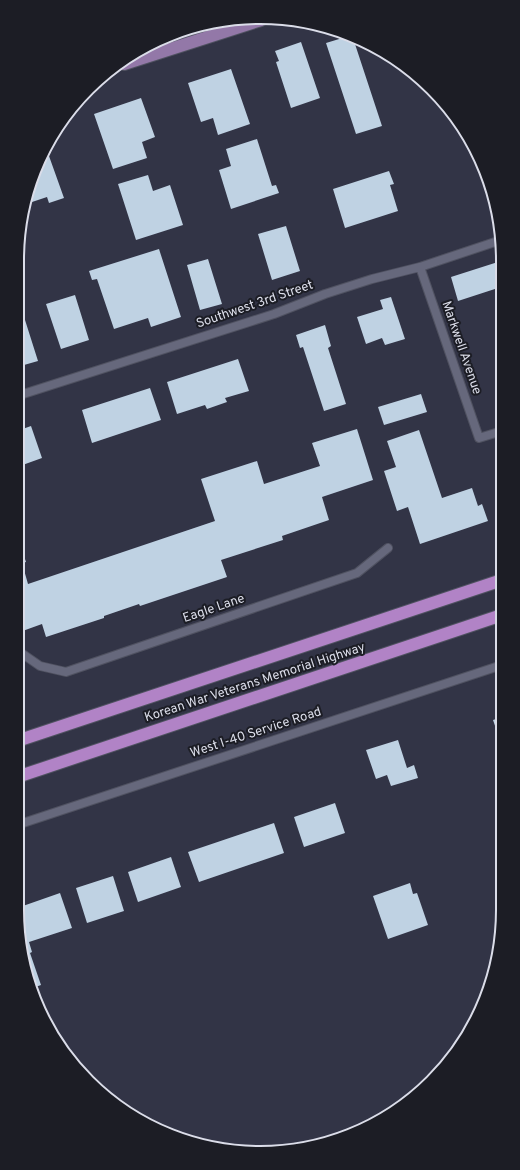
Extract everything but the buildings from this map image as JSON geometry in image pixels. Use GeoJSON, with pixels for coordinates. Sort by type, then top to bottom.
{"type":"FeatureCollection","features":[{"type":"Feature","properties":{"kind":"highway","name":"Korean War Veterans Memorial Highway"},"geometry":{"type":"LineString","coordinates":[[24,739],[496,582]]}},
{"type":"Feature","properties":{"kind":"highway","name":"Korean War Veterans Memorial Highway"},"geometry":{"type":"LineString","coordinates":[[24,775],[496,618]]}},
{"type":"Feature","properties":{"kind":"main road"},"geometry":{"type":"LineString","coordinates":[[136,60],[227,26]]}},
{"type":"Feature","properties":{"kind":"street","name":"Southwest 3rd Street"},"geometry":{"type":"LineString","coordinates":[[24,394],[274,314],[325,294],[372,279],[420,267],[495,242]]}},
{"type":"Feature","properties":{"kind":"street","name":"Markwell Avenue"},"geometry":{"type":"LineString","coordinates":[[420,267],[479,438],[496,433]]}},
{"type":"Feature","properties":{"kind":"street","name":"Eagle Lane"},"geometry":{"type":"LineString","coordinates":[[24,655],[40,666],[66,672],[357,573],[388,548]]}},
{"type":"Feature","properties":{"kind":"street","name":"West I-40 Service Road"},"geometry":{"type":"LineString","coordinates":[[24,824],[496,667]]}}]}
